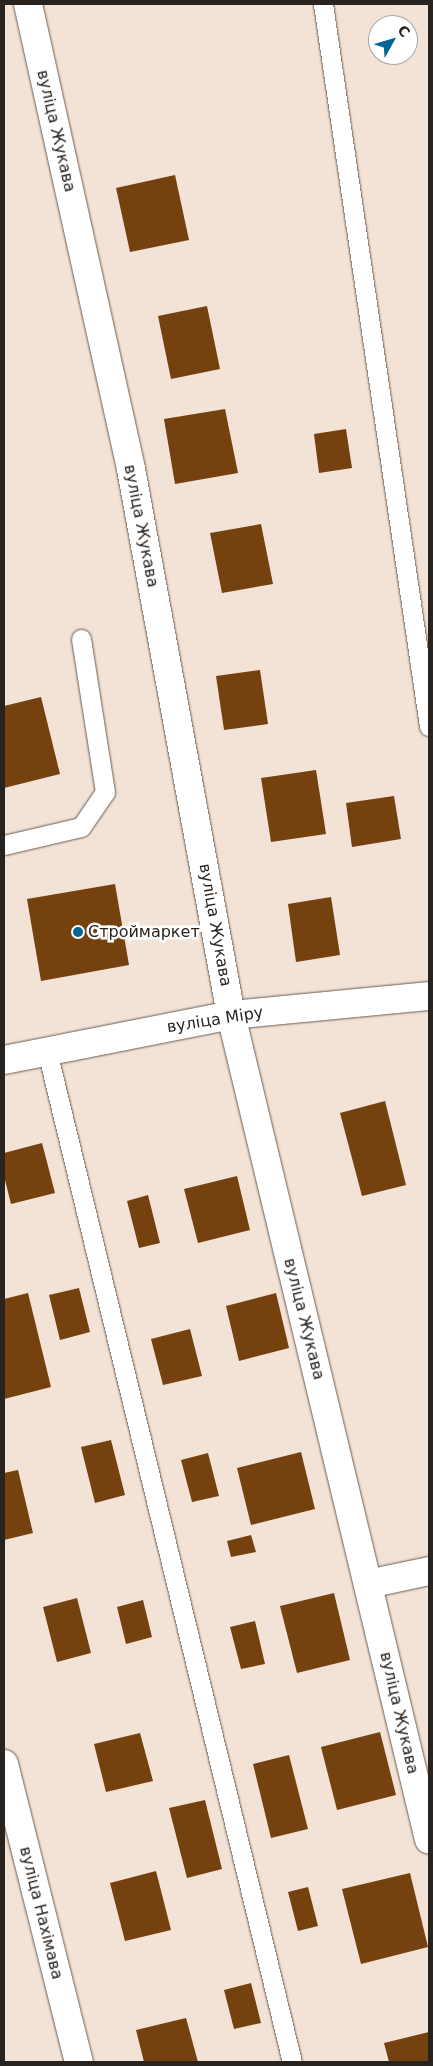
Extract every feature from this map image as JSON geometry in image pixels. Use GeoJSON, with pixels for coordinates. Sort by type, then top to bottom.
{"type":"FeatureCollection","features":[{"type":"Feature","properties":{"kind":"street","name":"вуліца Жукава"},"geometry":{"type":"LineString","coordinates":[[28,4],[131,469],[231,1015],[429,1840]]}},
{"type":"Feature","properties":{"kind":"street","name":"вуліца Міру"},"geometry":{"type":"LineString","coordinates":[[4,1060],[231,1015],[429,996]]}},
{"type":"Feature","properties":{"kind":"street"},"geometry":{"type":"LineString","coordinates":[[368,1584],[429,1571]]}},
{"type":"Feature","properties":{"kind":"street","name":"вуліца Нахімава"},"geometry":{"type":"LineString","coordinates":[[4,1764],[79,2062]]}},
{"type":"Feature","properties":{"kind":"lane"},"geometry":{"type":"LineString","coordinates":[[323,4],[429,726]]}},
{"type":"Feature","properties":{"kind":"lane"},"geometry":{"type":"LineString","coordinates":[[4,845],[81,827],[105,792],[81,639]]}},
{"type":"Feature","properties":{"kind":"lane"},"geometry":{"type":"LineString","coordinates":[[47,1051],[292,2062]]}},
{"type":"Feature","properties":{"kind":"building"},"geometry":{"type":"Polygon","coordinates":[[[175,175],[189,240],[130,252],[116,188],[175,175]]]}},
{"type":"Feature","properties":{"kind":"building"},"geometry":{"type":"Polygon","coordinates":[[[207,306],[220,369],[171,379],[158,316],[207,306]]]}},
{"type":"Feature","properties":{"kind":"building"},"geometry":{"type":"Polygon","coordinates":[[[225,409],[238,473],[175,484],[164,419],[225,409]]]}},
{"type":"Feature","properties":{"kind":"building"},"geometry":{"type":"Polygon","coordinates":[[[346,429],[352,468],[319,473],[314,434],[346,429]]]}},
{"type":"Feature","properties":{"kind":"building"},"geometry":{"type":"Polygon","coordinates":[[[261,524],[273,584],[222,593],[210,533],[261,524]]]}},
{"type":"Feature","properties":{"kind":"building"},"geometry":{"type":"Polygon","coordinates":[[[260,670],[268,724],[224,730],[216,676],[260,670]]]}},
{"type":"Feature","properties":{"kind":"building"},"geometry":{"type":"Polygon","coordinates":[[[41,697],[60,774],[4,788],[4,706],[41,697]]]}},
{"type":"Feature","properties":{"kind":"building"},"geometry":{"type":"Polygon","coordinates":[[[316,770],[326,834],[271,842],[261,778],[316,770]]]}},
{"type":"Feature","properties":{"kind":"building"},"geometry":{"type":"Polygon","coordinates":[[[394,796],[401,839],[352,847],[346,803],[394,796]]]}},
{"type":"Feature","properties":{"kind":"building","name":"Строймаркет"},"geometry":{"type":"Polygon","coordinates":[[[115,884],[129,965],[41,981],[27,899],[115,884]]]}},
{"type":"Feature","properties":{"kind":"building"},"geometry":{"type":"Polygon","coordinates":[[[331,897],[340,955],[296,962],[288,904],[331,897]]]}},
{"type":"Feature","properties":{"kind":"building"},"geometry":{"type":"Polygon","coordinates":[[[385,1101],[406,1185],[362,1196],[340,1113],[385,1101]]]}},
{"type":"Feature","properties":{"kind":"building"},"geometry":{"type":"Polygon","coordinates":[[[42,1143],[55,1193],[11,1204],[4,1176],[4,1153],[42,1143]]]}},
{"type":"Feature","properties":{"kind":"building"},"geometry":{"type":"Polygon","coordinates":[[[237,1176],[250,1230],[198,1243],[184,1189],[237,1176]]]}},
{"type":"Feature","properties":{"kind":"building"},"geometry":{"type":"Polygon","coordinates":[[[148,1195],[160,1243],[139,1248],[127,1201],[148,1195]]]}},
{"type":"Feature","properties":{"kind":"building"},"geometry":{"type":"Polygon","coordinates":[[[79,1288],[90,1332],[60,1340],[49,1295],[79,1288]]]}},
{"type":"Feature","properties":{"kind":"building"},"geometry":{"type":"Polygon","coordinates":[[[28,1293],[51,1387],[4,1399],[4,1299],[28,1293]]]}},
{"type":"Feature","properties":{"kind":"building"},"geometry":{"type":"Polygon","coordinates":[[[276,1293],[289,1348],[239,1361],[226,1306],[276,1293]]]}},
{"type":"Feature","properties":{"kind":"building"},"geometry":{"type":"Polygon","coordinates":[[[190,1329],[202,1376],[163,1385],[151,1339],[190,1329]]]}},
{"type":"Feature","properties":{"kind":"building"},"geometry":{"type":"Polygon","coordinates":[[[111,1440],[125,1495],[95,1503],[81,1447],[111,1440]]]}},
{"type":"Feature","properties":{"kind":"building"},"geometry":{"type":"Polygon","coordinates":[[[301,1452],[315,1509],[251,1525],[237,1468],[301,1452]]]}},
{"type":"Feature","properties":{"kind":"building"},"geometry":{"type":"Polygon","coordinates":[[[208,1453],[219,1496],[192,1502],[181,1460],[208,1453]]]}},
{"type":"Feature","properties":{"kind":"building"},"geometry":{"type":"Polygon","coordinates":[[[18,1470],[33,1533],[4,1540],[4,1473],[18,1470]]]}},
{"type":"Feature","properties":{"kind":"building"},"geometry":{"type":"Polygon","coordinates":[[[251,1535],[256,1552],[231,1557],[227,1541],[251,1535]]]}},
{"type":"Feature","properties":{"kind":"building"},"geometry":{"type":"Polygon","coordinates":[[[334,1593],[350,1660],[297,1673],[280,1606],[334,1593]]]}},
{"type":"Feature","properties":{"kind":"building"},"geometry":{"type":"Polygon","coordinates":[[[77,1598],[91,1653],[57,1662],[43,1607],[77,1598]]]}},
{"type":"Feature","properties":{"kind":"building"},"geometry":{"type":"Polygon","coordinates":[[[143,1600],[152,1637],[126,1644],[117,1607],[143,1600]]]}},
{"type":"Feature","properties":{"kind":"building"},"geometry":{"type":"Polygon","coordinates":[[[255,1621],[265,1664],[241,1669],[230,1627],[255,1621]]]}},
{"type":"Feature","properties":{"kind":"building"},"geometry":{"type":"Polygon","coordinates":[[[380,1732],[396,1795],[337,1810],[321,1747],[380,1732]]]}},
{"type":"Feature","properties":{"kind":"building"},"geometry":{"type":"Polygon","coordinates":[[[140,1733],[153,1781],[106,1792],[94,1744],[140,1733]]]}},
{"type":"Feature","properties":{"kind":"building"},"geometry":{"type":"Polygon","coordinates":[[[289,1755],[308,1829],[271,1838],[253,1764],[289,1755]]]}},
{"type":"Feature","properties":{"kind":"building"},"geometry":{"type":"Polygon","coordinates":[[[205,1800],[222,1869],[187,1878],[169,1808],[205,1800]]]}},
{"type":"Feature","properties":{"kind":"building"},"geometry":{"type":"Polygon","coordinates":[[[156,1871],[171,1930],[125,1941],[110,1883],[156,1871]]]}},
{"type":"Feature","properties":{"kind":"building"},"geometry":{"type":"Polygon","coordinates":[[[410,1873],[428,1947],[361,1964],[342,1889],[410,1873]]]}},
{"type":"Feature","properties":{"kind":"building"},"geometry":{"type":"Polygon","coordinates":[[[308,1887],[318,1926],[298,1931],[288,1892],[308,1887]]]}},
{"type":"Feature","properties":{"kind":"building"},"geometry":{"type":"Polygon","coordinates":[[[251,1983],[261,2023],[234,2029],[224,1990],[251,1983]]]}},
{"type":"Feature","properties":{"kind":"building"},"geometry":{"type":"Polygon","coordinates":[[[186,2018],[198,2062],[144,2062],[136,2030],[186,2018]]]}},
{"type":"Feature","properties":{"kind":"building"},"geometry":{"type":"Polygon","coordinates":[[[429,2032],[429,2062],[389,2062],[384,2043],[429,2032]]]}},
{"type":"Feature","properties":{"kind":"place","name":"Строймаркет"},"geometry":{"type":"Point","coordinates":[78,932]}}]}
